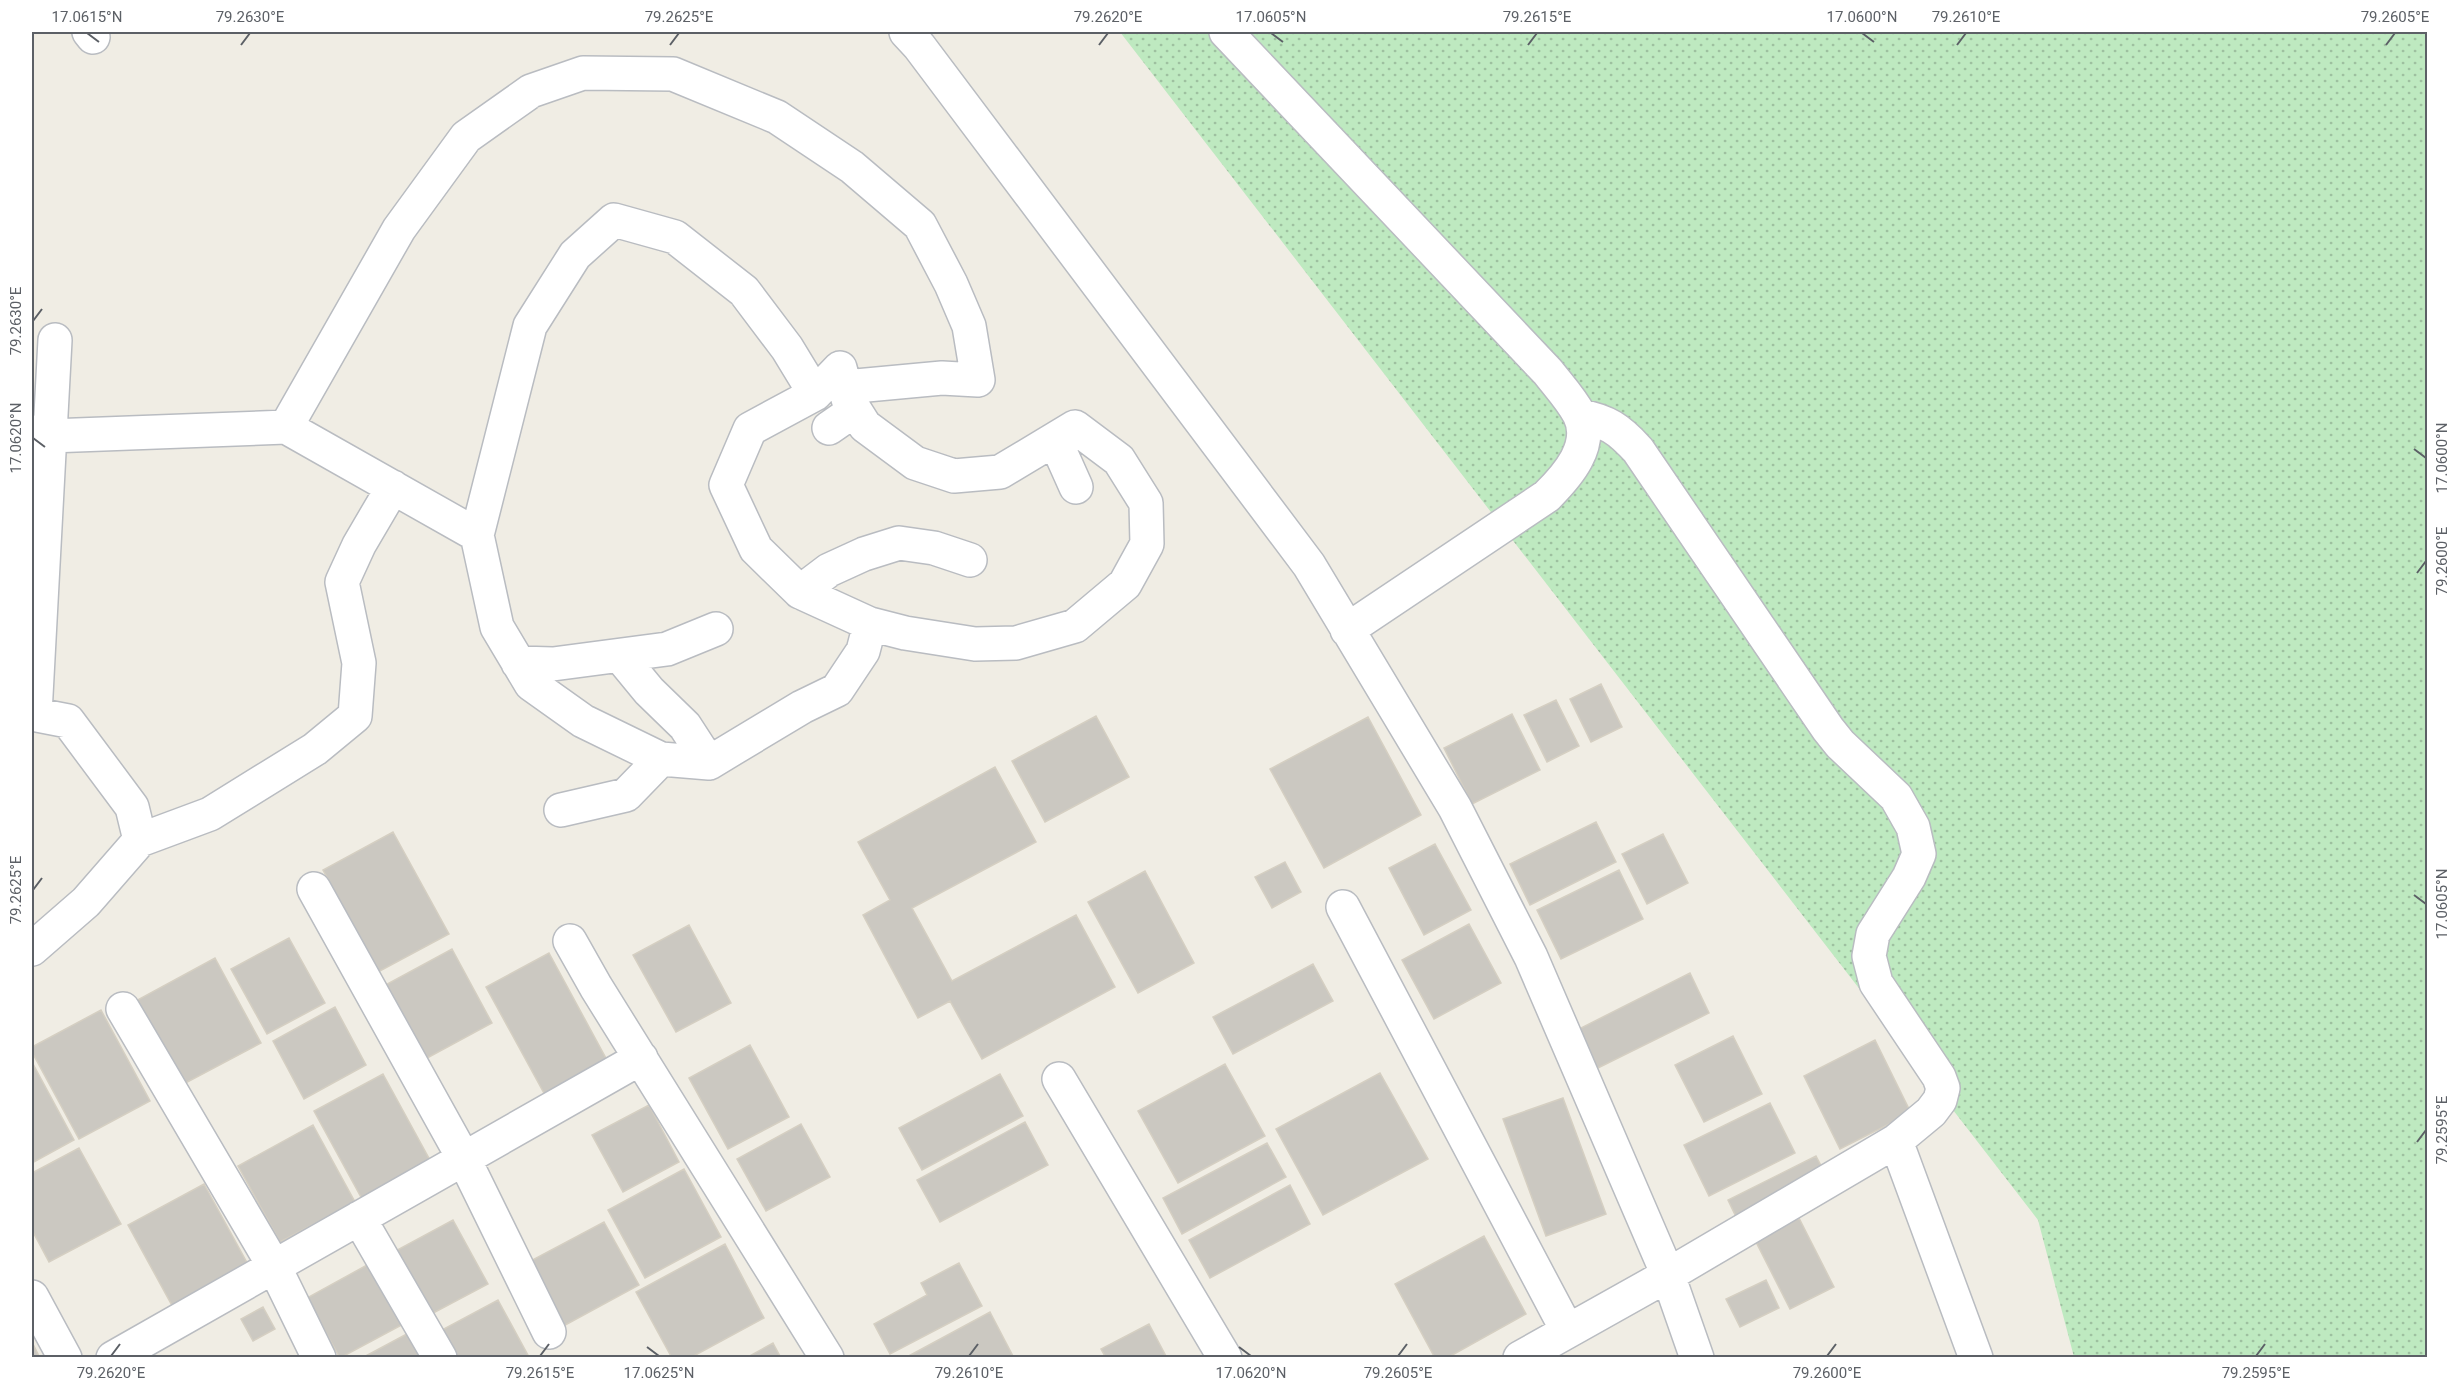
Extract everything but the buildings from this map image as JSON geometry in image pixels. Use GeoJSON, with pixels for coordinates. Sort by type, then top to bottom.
{"type":"FeatureCollection","features":[{"type":"Feature","properties":{"kind":"street"},"geometry":{"type":"LineString","coordinates":[[1226,32],[1548,372],[1580,416],[1583,437],[1578,458],[1566,477],[1547,496],[1347,630]]}},
{"type":"Feature","properties":{"kind":"street"},"geometry":{"type":"LineString","coordinates":[[922,36],[1309,565],[1455,808],[1531,957],[1668,1275],[1696,1358]]}},
{"type":"Feature","properties":{"kind":"street"},"geometry":{"type":"LineString","coordinates":[[286,427],[399,229],[466,137],[531,91],[583,74],[674,75],[777,117],[852,167],[920,225],[951,284],[969,326],[978,380],[942,378],[836,405],[750,429],[726,485],[756,549],[800,592],[870,624],[905,633],[975,644],[1016,643],[1075,626],[1125,584],[1147,544],[1146,503],[1119,460],[1075,427],[1000,472],[954,476],[915,463],[836,405],[787,348],[744,291],[675,237],[614,220],[575,255],[530,326],[477,535],[497,627],[531,684],[583,721],[661,759],[710,763],[802,707],[837,690],[864,651],[870,624]]}},
{"type":"Feature","properties":{"kind":"street"},"geometry":{"type":"LineString","coordinates":[[54,340],[41,434],[33,714],[68,721],[132,807],[140,840]]}},
{"type":"Feature","properties":{"kind":"street"},"geometry":{"type":"LineString","coordinates":[[1520,1358],[1668,1275],[1896,1141],[1931,1112],[1940,1100],[1943,1088],[1933,1064],[1907,1032],[1876,983],[1869,956],[1873,934],[1910,878],[1918,854],[1913,827],[1896,797],[1828,729],[1638,450],[1623,433],[1600,420],[1580,416]]}},
{"type":"Feature","properties":{"kind":"street"},"geometry":{"type":"LineString","coordinates":[[41,434],[286,427],[477,535]]}},
{"type":"Feature","properties":{"kind":"street"},"geometry":{"type":"LineString","coordinates":[[1055,440],[1076,487]]}},
{"type":"Feature","properties":{"kind":"street"},"geometry":{"type":"LineString","coordinates":[[32,949],[86,902],[140,840],[210,814],[315,749],[355,716],[359,663],[342,582],[359,544],[393,487]]}},
{"type":"Feature","properties":{"kind":"street"},"geometry":{"type":"LineString","coordinates":[[800,592],[829,570],[864,554],[899,543],[934,548],[970,560]]}},
{"type":"Feature","properties":{"kind":"street"},"geometry":{"type":"LineString","coordinates":[[518,663],[553,664],[621,657],[667,649],[716,629]]}},
{"type":"Feature","properties":{"kind":"street"},"geometry":{"type":"LineString","coordinates":[[621,657],[649,691],[685,726],[710,763]]}},
{"type":"Feature","properties":{"kind":"street"},"geometry":{"type":"LineString","coordinates":[[561,810],[626,795],[661,759]]}},
{"type":"Feature","properties":{"kind":"street"},"geometry":{"type":"LineString","coordinates":[[314,889],[464,1159],[549,1332]]}},
{"type":"Feature","properties":{"kind":"street"},"geometry":{"type":"LineString","coordinates":[[1344,907],[1567,1330]]}},
{"type":"Feature","properties":{"kind":"street"},"geometry":{"type":"LineString","coordinates":[[570,941],[596,987],[827,1358]]}},
{"type":"Feature","properties":{"kind":"street"},"geometry":{"type":"LineString","coordinates":[[123,1009],[274,1266],[319,1358]]}},
{"type":"Feature","properties":{"kind":"street"},"geometry":{"type":"LineString","coordinates":[[113,1358],[641,1058]]}},
{"type":"Feature","properties":{"kind":"street"},"geometry":{"type":"LineString","coordinates":[[1059,1079],[1225,1358]]}},
{"type":"Feature","properties":{"kind":"street"},"geometry":{"type":"LineString","coordinates":[[1896,1141],[1976,1358]]}},
{"type":"Feature","properties":{"kind":"street"},"geometry":{"type":"LineString","coordinates":[[359,1218],[440,1358]]}},
{"type":"Feature","properties":{"kind":"street"},"geometry":{"type":"LineString","coordinates":[[32,1297],[65,1358]]}},
{"type":"Feature","properties":{"kind":"green space"},"geometry":{"type":"Polygon","coordinates":[[[1120,32],[2427,32],[2427,1357],[2074,1357],[2038,1220],[1120,32]]]}}]}
